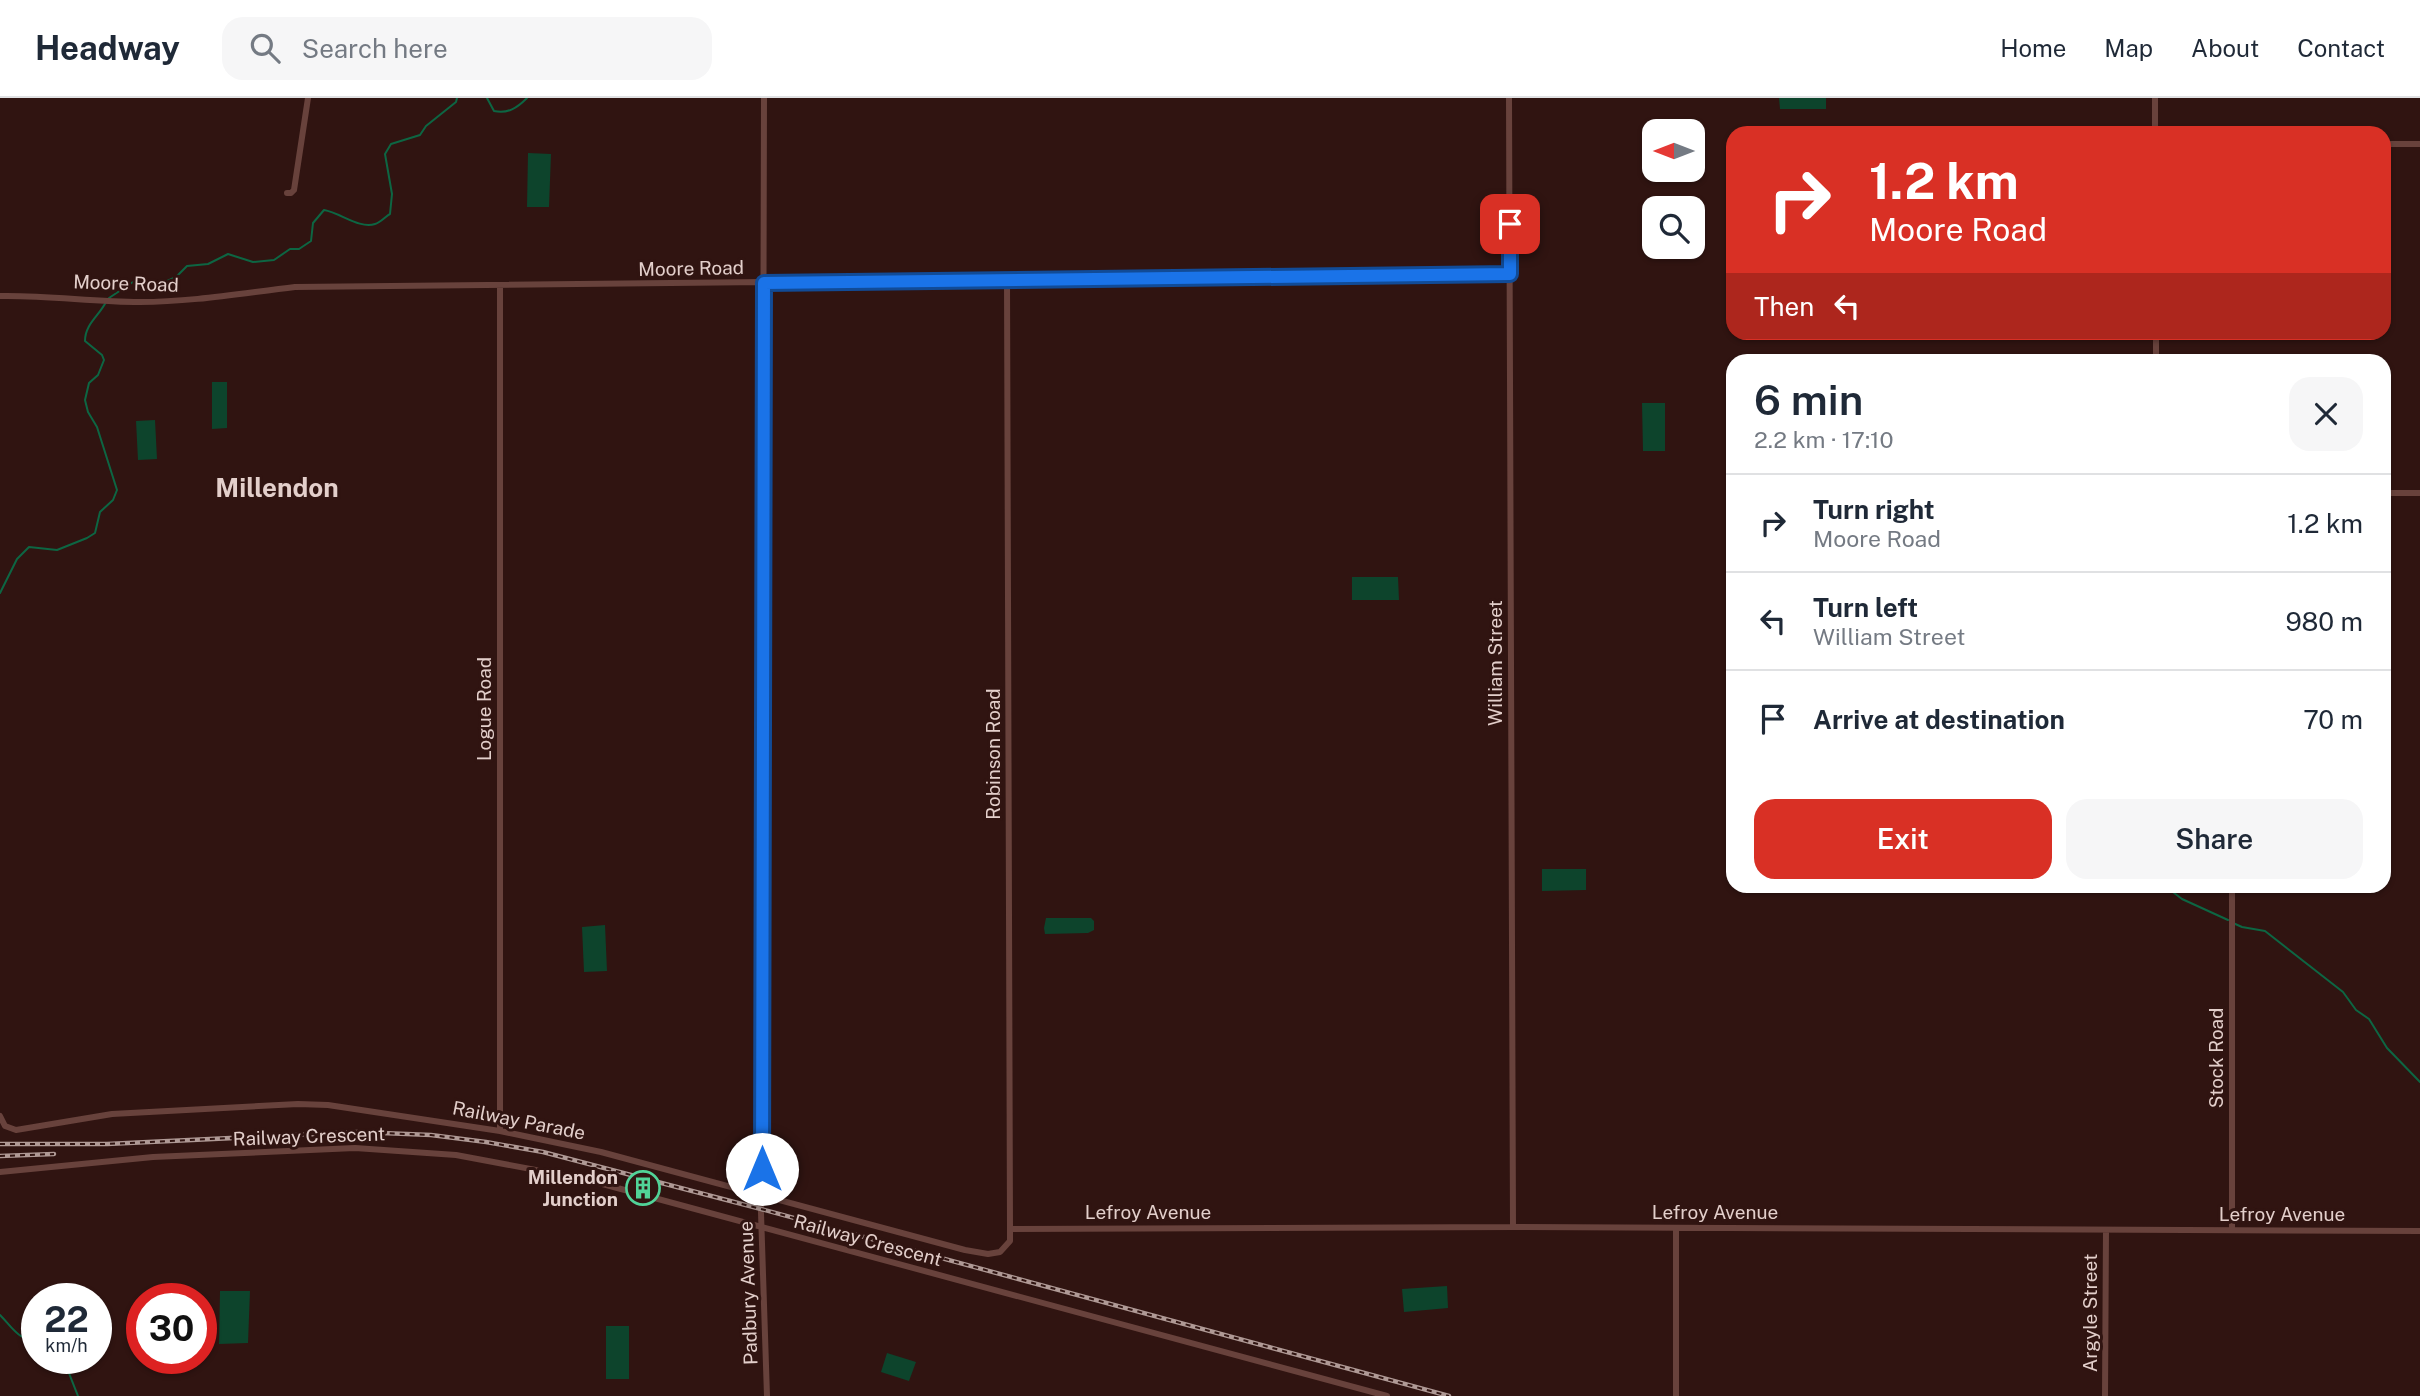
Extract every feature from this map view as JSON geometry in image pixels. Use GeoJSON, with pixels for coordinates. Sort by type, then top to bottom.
{"type":"FeatureCollection","features":[{"type":"Feature","properties":{"kind":"street"},"geometry":{"type":"LineString","coordinates":[[294,177],[308,98]]}},
{"type":"Feature","properties":{"kind":"street","name":"Padbury Avenue"},"geometry":{"type":"LineString","coordinates":[[764,98],[762,1228],[766,1396]]}},
{"type":"Feature","properties":{"kind":"street","name":"William Street"},"geometry":{"type":"LineString","coordinates":[[1509,98],[1513,1227]]}},
{"type":"Feature","properties":{"kind":"street"},"geometry":{"type":"LineString","coordinates":[[2155,98],[2155,126]]}},
{"type":"Feature","properties":{"kind":"street"},"geometry":{"type":"LineString","coordinates":[[2391,144],[2420,144]]}},
{"type":"Feature","properties":{"kind":"street","name":"Moore Road"},"geometry":{"type":"LineString","coordinates":[[0,296],[189,301],[295,287],[500,287],[1510,274]]}},
{"type":"Feature","properties":{"kind":"street","name":"Robinson Road"},"geometry":{"type":"LineString","coordinates":[[1007,280],[1010,1229]]}},
{"type":"Feature","properties":{"kind":"street","name":"Logue Road"},"geometry":{"type":"LineString","coordinates":[[500,287],[500,1131]]}},
{"type":"Feature","properties":{"kind":"street"},"geometry":{"type":"LineString","coordinates":[[2391,493],[2420,493]]}},
{"type":"Feature","properties":{"kind":"street","name":"Stock Road"},"geometry":{"type":"LineString","coordinates":[[2232,893],[2232,1230]]}},
{"type":"Feature","properties":{"kind":"street","name":"Railway Parade"},"geometry":{"type":"LineString","coordinates":[[0,1116],[5,1126],[16,1130],[112,1114],[298,1104],[328,1105],[500,1131],[601,1152],[762,1197],[832,1212],[965,1250],[988,1254],[1000,1252],[1010,1241],[1010,1229]]}},
{"type":"Feature","properties":{"kind":"street","name":"Railway Crescent"},"geometry":{"type":"LineString","coordinates":[[0,1172],[153,1157],[355,1148],[456,1155],[584,1179],[1387,1396]]}},
{"type":"Feature","properties":{"kind":"street","name":"Lefroy Avenue"},"geometry":{"type":"LineString","coordinates":[[1010,1229],[1513,1227],[2420,1231]]}},
{"type":"Feature","properties":{"kind":"street"},"geometry":{"type":"LineString","coordinates":[[1676,1228],[1676,1396]]}},
{"type":"Feature","properties":{"kind":"street","name":"Argyle Street"},"geometry":{"type":"LineString","coordinates":[[2105,1396],[2106,1230]]}},
{"type":"Feature","properties":{"kind":"green space"},"geometry":{"type":"Polygon","coordinates":[[[1779,98],[1826,98],[1826,109],[1780,109],[1779,98]]]}},
{"type":"Feature","properties":{"kind":"green space"},"geometry":{"type":"Polygon","coordinates":[[[528,153],[551,154],[549,207],[527,207],[528,153]]]}},
{"type":"Feature","properties":{"kind":"green space"},"geometry":{"type":"Polygon","coordinates":[[[212,382],[227,382],[227,428],[212,429],[212,382]]]}},
{"type":"Feature","properties":{"kind":"green space"},"geometry":{"type":"Polygon","coordinates":[[[1642,403],[1665,403],[1665,451],[1643,451],[1642,403]]]}},
{"type":"Feature","properties":{"kind":"green space"},"geometry":{"type":"Polygon","coordinates":[[[155,420],[157,459],[138,460],[136,421],[155,420]]]}},
{"type":"Feature","properties":{"kind":"green space"},"geometry":{"type":"Polygon","coordinates":[[[1352,577],[1398,577],[1399,600],[1352,600],[1352,577]]]}},
{"type":"Feature","properties":{"kind":"green space"},"geometry":{"type":"Polygon","coordinates":[[[1542,869],[1586,869],[1586,890],[1542,891],[1542,869]]]}},
{"type":"Feature","properties":{"kind":"green space"},"geometry":{"type":"Polygon","coordinates":[[[1046,918],[1091,918],[1094,921],[1094,930],[1088,933],[1045,934],[1046,918]]]}},
{"type":"Feature","properties":{"kind":"green space"},"geometry":{"type":"Polygon","coordinates":[[[605,925],[607,971],[584,972],[582,927],[605,925]]]}},
{"type":"Feature","properties":{"kind":"green space"},"geometry":{"type":"Polygon","coordinates":[[[1447,1286],[1448,1308],[1404,1312],[1402,1289],[1447,1286]]]}},
{"type":"Feature","properties":{"kind":"green space"},"geometry":{"type":"Polygon","coordinates":[[[220,1291],[250,1291],[248,1343],[219,1344],[220,1291]]]}},
{"type":"Feature","properties":{"kind":"green space"},"geometry":{"type":"Polygon","coordinates":[[[606,1326],[629,1326],[629,1379],[606,1379],[606,1326]]]}},
{"type":"Feature","properties":{"kind":"green space"},"geometry":{"type":"Polygon","coordinates":[[[887,1353],[916,1362],[909,1381],[881,1372],[887,1353]]]}},
{"type":"Feature","properties":{"kind":"waterway"},"geometry":{"type":"LineString","coordinates":[[109,298],[133,282],[165,282],[176,277],[187,266],[208,264],[228,254],[253,262],[274,260],[290,249],[299,249],[311,241],[313,223],[324,210],[356,223],[369,225],[379,222],[390,214],[392,194],[385,154],[391,144],[420,135],[426,126],[456,102],[457,98]]}},
{"type":"Feature","properties":{"kind":"waterway"},"geometry":{"type":"LineString","coordinates":[[487,98],[494,111],[499,112],[512,109],[527,98]]}},
{"type":"Feature","properties":{"kind":"waterway"},"geometry":{"type":"LineString","coordinates":[[0,593],[17,559],[29,547],[57,550],[95,533],[100,512],[113,500],[117,490],[97,427],[88,412],[85,400],[89,383],[98,375],[104,360],[102,355],[85,341],[86,335],[106,302]]}},
{"type":"Feature","properties":{"kind":"waterway"},"geometry":{"type":"LineString","coordinates":[[2174,893],[2228,920]]}},
{"type":"Feature","properties":{"kind":"waterway"},"geometry":{"type":"LineString","coordinates":[[2233,923],[2265,931],[2343,992],[2356,1010],[2369,1019],[2387,1048],[2420,1082]]}},
{"type":"Feature","properties":{"kind":"waterway"},"geometry":{"type":"LineString","coordinates":[[0,1315],[21,1336]]}},
{"type":"Feature","properties":{"kind":"waterway"},"geometry":{"type":"LineString","coordinates":[[69,1374],[78,1396]]}},
{"type":"Feature","properties":{"kind":"railway"},"geometry":{"type":"LineString","coordinates":[[0,1144],[107,1144],[358,1132],[431,1135],[486,1142],[543,1152],[761,1209],[1449,1396]]}},
{"type":"Feature","properties":{"kind":"railway"},"geometry":{"type":"LineString","coordinates":[[0,1156],[54,1154]]}},
{"type":"Feature","properties":{"kind":"place","name":"Millendon Junction"},"geometry":{"type":"Point","coordinates":[643,1188]}},
{"type":"Feature","properties":{"kind":"district","name":"Millendon"},"geometry":{"type":"Point","coordinates":[277,488]}},
{"type":"Feature","properties":{"kind":"route"},"geometry":{"type":"LineString","coordinates":[[762,1169],[764,283],[1510,274],[1510,224]]}}]}
